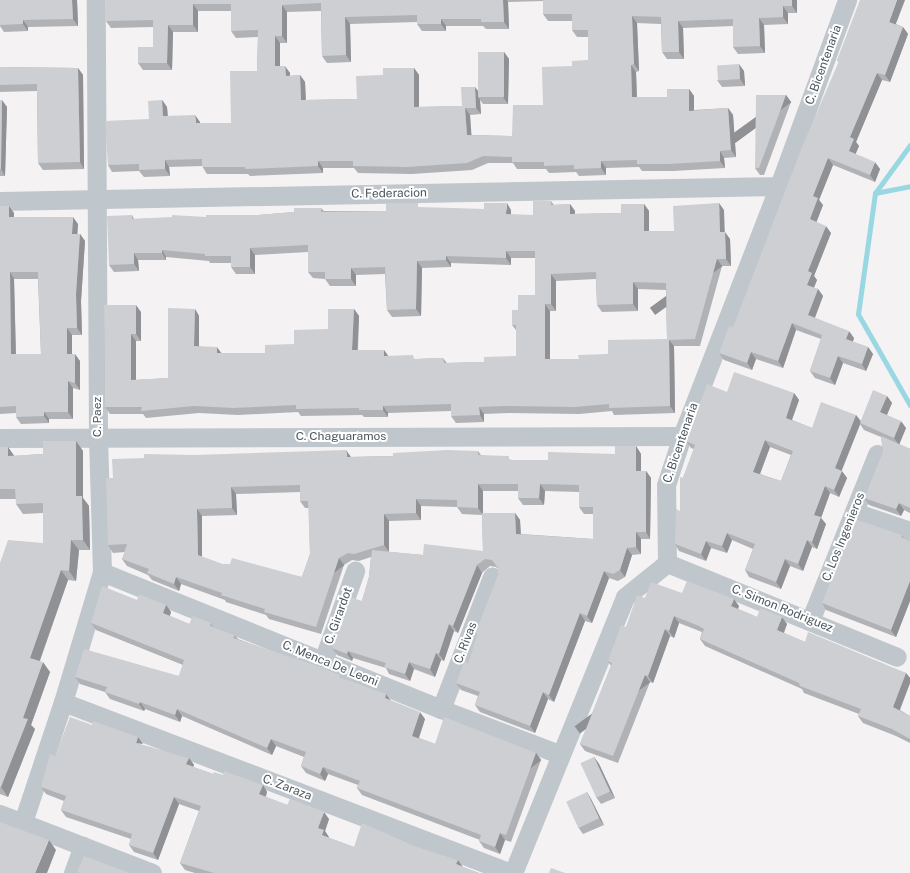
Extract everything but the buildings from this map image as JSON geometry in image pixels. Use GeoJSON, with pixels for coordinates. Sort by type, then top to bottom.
{"type":"FeatureCollection","features":[{"type":"Feature","properties":{"kind":"street","name":"C. Paez"},"geometry":{"type":"LineString","coordinates":[[23,822],[63,702],[102,572],[98,437],[96,0]]}},
{"type":"Feature","properties":{"kind":"street","name":"C. Bicentenaria"},"geometry":{"type":"LineString","coordinates":[[667,562],[666,485],[682,436],[779,186],[847,0]]}},
{"type":"Feature","properties":{"kind":"street","name":"C. Federacion"},"geometry":{"type":"LineString","coordinates":[[0,201],[779,186]]}},
{"type":"Feature","properties":{"kind":"street","name":"C. Chaguaramos"},"geometry":{"type":"LineString","coordinates":[[0,438],[682,436]]}},
{"type":"Feature","properties":{"kind":"street","name":"C. Los Ingenieros"},"geometry":{"type":"LineString","coordinates":[[810,621],[877,454]]}},
{"type":"Feature","properties":{"kind":"street"},"geometry":{"type":"LineString","coordinates":[[854,512],[910,531]]}},
{"type":"Feature","properties":{"kind":"street","name":"C. Simon Rodriguez"},"geometry":{"type":"LineString","coordinates":[[667,562],[897,657]]}},
{"type":"Feature","properties":{"kind":"street"},"geometry":{"type":"LineString","coordinates":[[512,873],[625,597],[667,562]]}},
{"type":"Feature","properties":{"kind":"street","name":"C. Menca De Leoni"},"geometry":{"type":"LineString","coordinates":[[102,572],[441,709],[560,754]]}},
{"type":"Feature","properties":{"kind":"street","name":"C. Girardot"},"geometry":{"type":"LineString","coordinates":[[322,661],[355,572]]}},
{"type":"Feature","properties":{"kind":"street","name":"C. Rivas"},"geometry":{"type":"LineString","coordinates":[[441,709],[492,577]]}},
{"type":"Feature","properties":{"kind":"street","name":"C. Zaraza"},"geometry":{"type":"LineString","coordinates":[[63,702],[512,873]]}},
{"type":"Feature","properties":{"kind":"street"},"geometry":{"type":"LineString","coordinates":[[0,814],[152,873]]}},
{"type":"Feature","properties":{"kind":"street"},"geometry":{"type":"LineString","coordinates":[[73,873],[83,846]]}},
{"type":"Feature","properties":{"kind":"waterway"},"geometry":{"type":"LineString","coordinates":[[910,145],[875,193],[858,314],[910,405]]}},
{"type":"Feature","properties":{"kind":"waterway"},"geometry":{"type":"LineString","coordinates":[[875,193],[910,186]]}}]}
